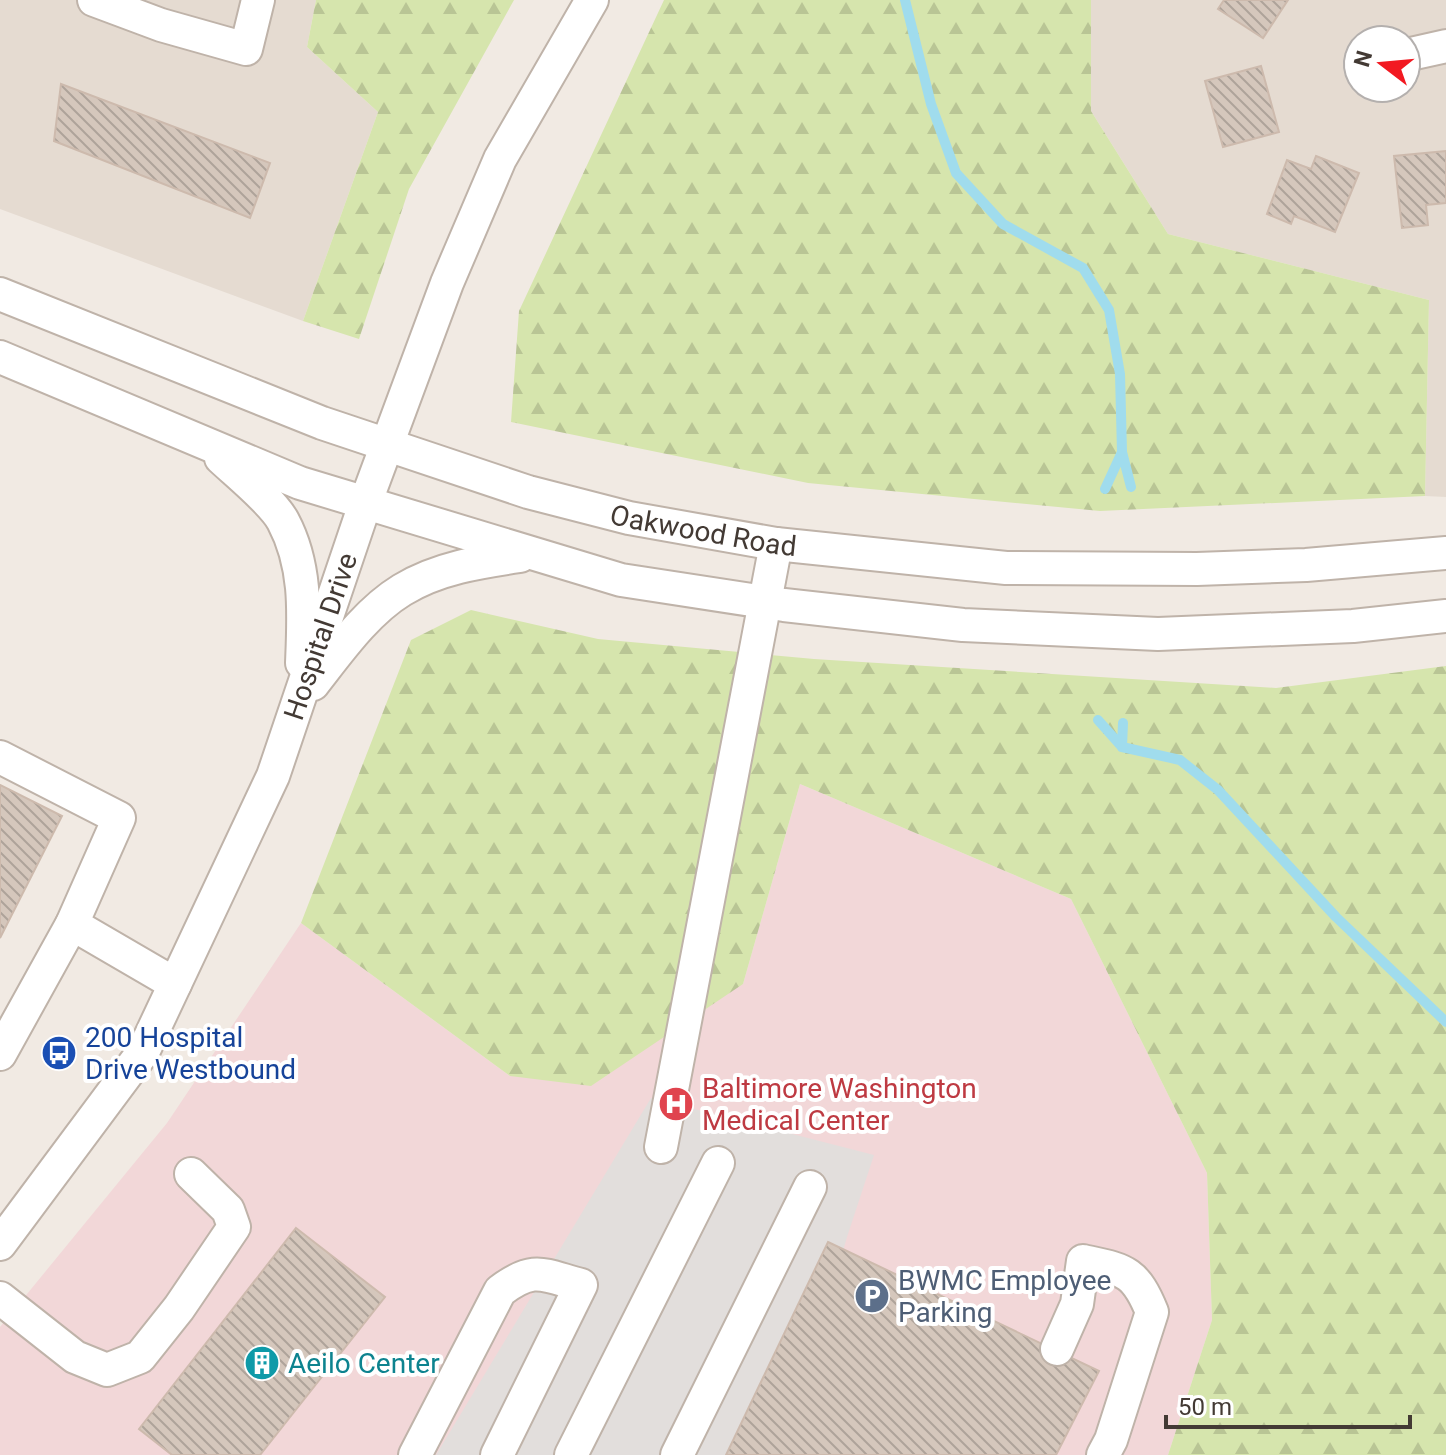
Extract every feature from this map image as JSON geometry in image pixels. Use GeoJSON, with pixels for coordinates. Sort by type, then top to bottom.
{"type":"FeatureCollection","features":[{"type":"Feature","properties":{"kind":"street"},"geometry":{"type":"LineString","coordinates":[[94,0],[161,25],[246,49],[258,0]]}},
{"type":"Feature","properties":{"kind":"street","name":"Hospital Drive"},"geometry":{"type":"LineString","coordinates":[[0,1244],[143,1052],[273,776],[365,504],[447,283],[500,159],[592,0]]}},
{"type":"Feature","properties":{"kind":"street"},"geometry":{"type":"LineString","coordinates":[[1422,51],[1446,46]]}},
{"type":"Feature","properties":{"kind":"street","name":"Oakwood Road"},"geometry":{"type":"LineString","coordinates":[[0,294],[225,386],[386,446],[528,492],[629,518],[776,544],[991,566],[1051,569],[1306,565],[1446,553]]}},
{"type":"Feature","properties":{"kind":"street"},"geometry":{"type":"LineString","coordinates":[[0,357],[300,483],[621,580],[765,602],[963,625],[1158,634],[1353,626],[1446,616]]}},
{"type":"Feature","properties":{"kind":"street"},"geometry":{"type":"LineString","coordinates":[[205,443],[283,519],[297,556],[304,593],[301,699]]}},
{"type":"Feature","properties":{"kind":"street"},"geometry":{"type":"LineString","coordinates":[[661,1147],[776,544]]}},
{"type":"Feature","properties":{"kind":"street"},"geometry":{"type":"LineString","coordinates":[[301,699],[358,628],[398,592],[429,576],[471,563],[530,554]]}},
{"type":"Feature","properties":{"kind":"street"},"geometry":{"type":"LineString","coordinates":[[0,757],[119,818],[72,924],[0,1054]]}},
{"type":"Feature","properties":{"kind":"street"},"geometry":{"type":"LineString","coordinates":[[72,924],[175,984]]}},
{"type":"Feature","properties":{"kind":"street"},"geometry":{"type":"LineString","coordinates":[[571,1455],[718,1163]]}},
{"type":"Feature","properties":{"kind":"street"},"geometry":{"type":"LineString","coordinates":[[0,1298],[75,1357],[107,1370],[140,1357],[179,1308],[234,1227],[228,1210],[191,1174]]}},
{"type":"Feature","properties":{"kind":"street"},"geometry":{"type":"LineString","coordinates":[[677,1455],[810,1187]]}},
{"type":"Feature","properties":{"kind":"street"},"geometry":{"type":"LineString","coordinates":[[1057,1349],[1077,1304],[1083,1261],[1122,1270],[1142,1288],[1152,1312],[1116,1427],[1103,1455]]}},
{"type":"Feature","properties":{"kind":"street"},"geometry":{"type":"LineString","coordinates":[[415,1455],[500,1291],[517,1277],[534,1272],[581,1285],[497,1455]]}},
{"type":"Feature","properties":{"kind":"shaded area"},"geometry":{"type":"Polygon","coordinates":[[[0,0],[316,0],[307,47],[378,112],[303,321],[0,209],[0,0]]]}},
{"type":"Feature","properties":{"kind":"shaded area"},"geometry":{"type":"Polygon","coordinates":[[[1091,0],[1446,0],[1446,497],[1425,496],[1429,300],[1168,234],[1091,111],[1091,0]]]}},
{"type":"Feature","properties":{"kind":"shaded area","name":"Baltimore Washington Medical Center"},"geometry":{"type":"Polygon","coordinates":[[[800,784],[1071,899],[1207,1173],[1212,1320],[1168,1455],[0,1455],[0,1327],[167,1123],[301,923],[510,1076],[743,984],[800,784]]]}},
{"type":"Feature","properties":{"kind":"shaded area"},"geometry":{"type":"Polygon","coordinates":[[[651,1098],[874,1155],[797,1411],[773,1455],[436,1455],[651,1098]]]}},
{"type":"Feature","properties":{"kind":"green space"},"geometry":{"type":"Polygon","coordinates":[[[316,0],[514,0],[409,189],[359,339],[303,321],[378,112],[307,47],[316,0]]]}},
{"type":"Feature","properties":{"kind":"green space"},"geometry":{"type":"Polygon","coordinates":[[[664,0],[1091,0],[1091,111],[1168,234],[1429,300],[1425,496],[1100,511],[808,483],[511,422],[519,311],[664,0]]]}},
{"type":"Feature","properties":{"kind":"green space"},"geometry":{"type":"Polygon","coordinates":[[[471,610],[598,639],[814,659],[1276,688],[1446,666],[1446,1455],[1168,1455],[1212,1320],[1207,1173],[1071,899],[800,784],[743,984],[591,1086],[510,1076],[301,923],[411,640],[471,610]]]}},
{"type":"Feature","properties":{"kind":"building"},"geometry":{"type":"Polygon","coordinates":[[[1224,0],[1288,0],[1263,38],[1218,9],[1224,0]]]}},
{"type":"Feature","properties":{"kind":"building"},"geometry":{"type":"Polygon","coordinates":[[[1261,66],[1279,132],[1223,147],[1205,81],[1261,66]]]}},
{"type":"Feature","properties":{"kind":"building"},"geometry":{"type":"Polygon","coordinates":[[[61,84],[270,163],[250,218],[54,141],[61,84]]]}},
{"type":"Feature","properties":{"kind":"building"},"geometry":{"type":"Polygon","coordinates":[[[1446,151],[1446,203],[1426,205],[1428,225],[1402,228],[1394,156],[1446,151]]]}},
{"type":"Feature","properties":{"kind":"building"},"geometry":{"type":"Polygon","coordinates":[[[1316,156],[1359,173],[1335,232],[1294,216],[1291,224],[1267,214],[1287,160],[1311,169],[1316,156]]]}},
{"type":"Feature","properties":{"kind":"building"},"geometry":{"type":"Polygon","coordinates":[[[0,785],[62,816],[0,938],[0,785]]]}},
{"type":"Feature","properties":{"kind":"building","name":"Aeilo Center"},"geometry":{"type":"Polygon","coordinates":[[[296,1228],[385,1297],[260,1455],[172,1455],[139,1429],[296,1228]]]}},
{"type":"Feature","properties":{"kind":"building","name":"BWMC Employee Parking"},"geometry":{"type":"Polygon","coordinates":[[[828,1242],[1099,1371],[1056,1455],[726,1455],[828,1242]]]}},
{"type":"Feature","properties":{"kind":"waterway"},"geometry":{"type":"LineString","coordinates":[[905,0],[931,104],[956,173],[1003,224],[1083,268],[1109,310],[1120,374],[1122,452],[1131,487]]}},
{"type":"Feature","properties":{"kind":"waterway"},"geometry":{"type":"LineString","coordinates":[[1105,489],[1122,452]]}},
{"type":"Feature","properties":{"kind":"waterway"},"geometry":{"type":"LineString","coordinates":[[1098,720],[1122,747]]}},
{"type":"Feature","properties":{"kind":"waterway"},"geometry":{"type":"LineString","coordinates":[[1123,723],[1122,747],[1180,760],[1218,790],[1336,917],[1446,1022]]}},
{"type":"Feature","properties":{"kind":"place","name":"200 Hospital Drive Westbound"},"geometry":{"type":"Point","coordinates":[59,1053]}},
{"type":"Feature","properties":{"kind":"place","name":"Baltimore Washington Medical Center"},"geometry":{"type":"Point","coordinates":[676,1104]}},
{"type":"Feature","properties":{"kind":"place","name":"BWMC Employee Parking"},"geometry":{"type":"Point","coordinates":[872,1296]}},
{"type":"Feature","properties":{"kind":"place","name":"Aeilo Center"},"geometry":{"type":"Point","coordinates":[262,1363]}}]}
